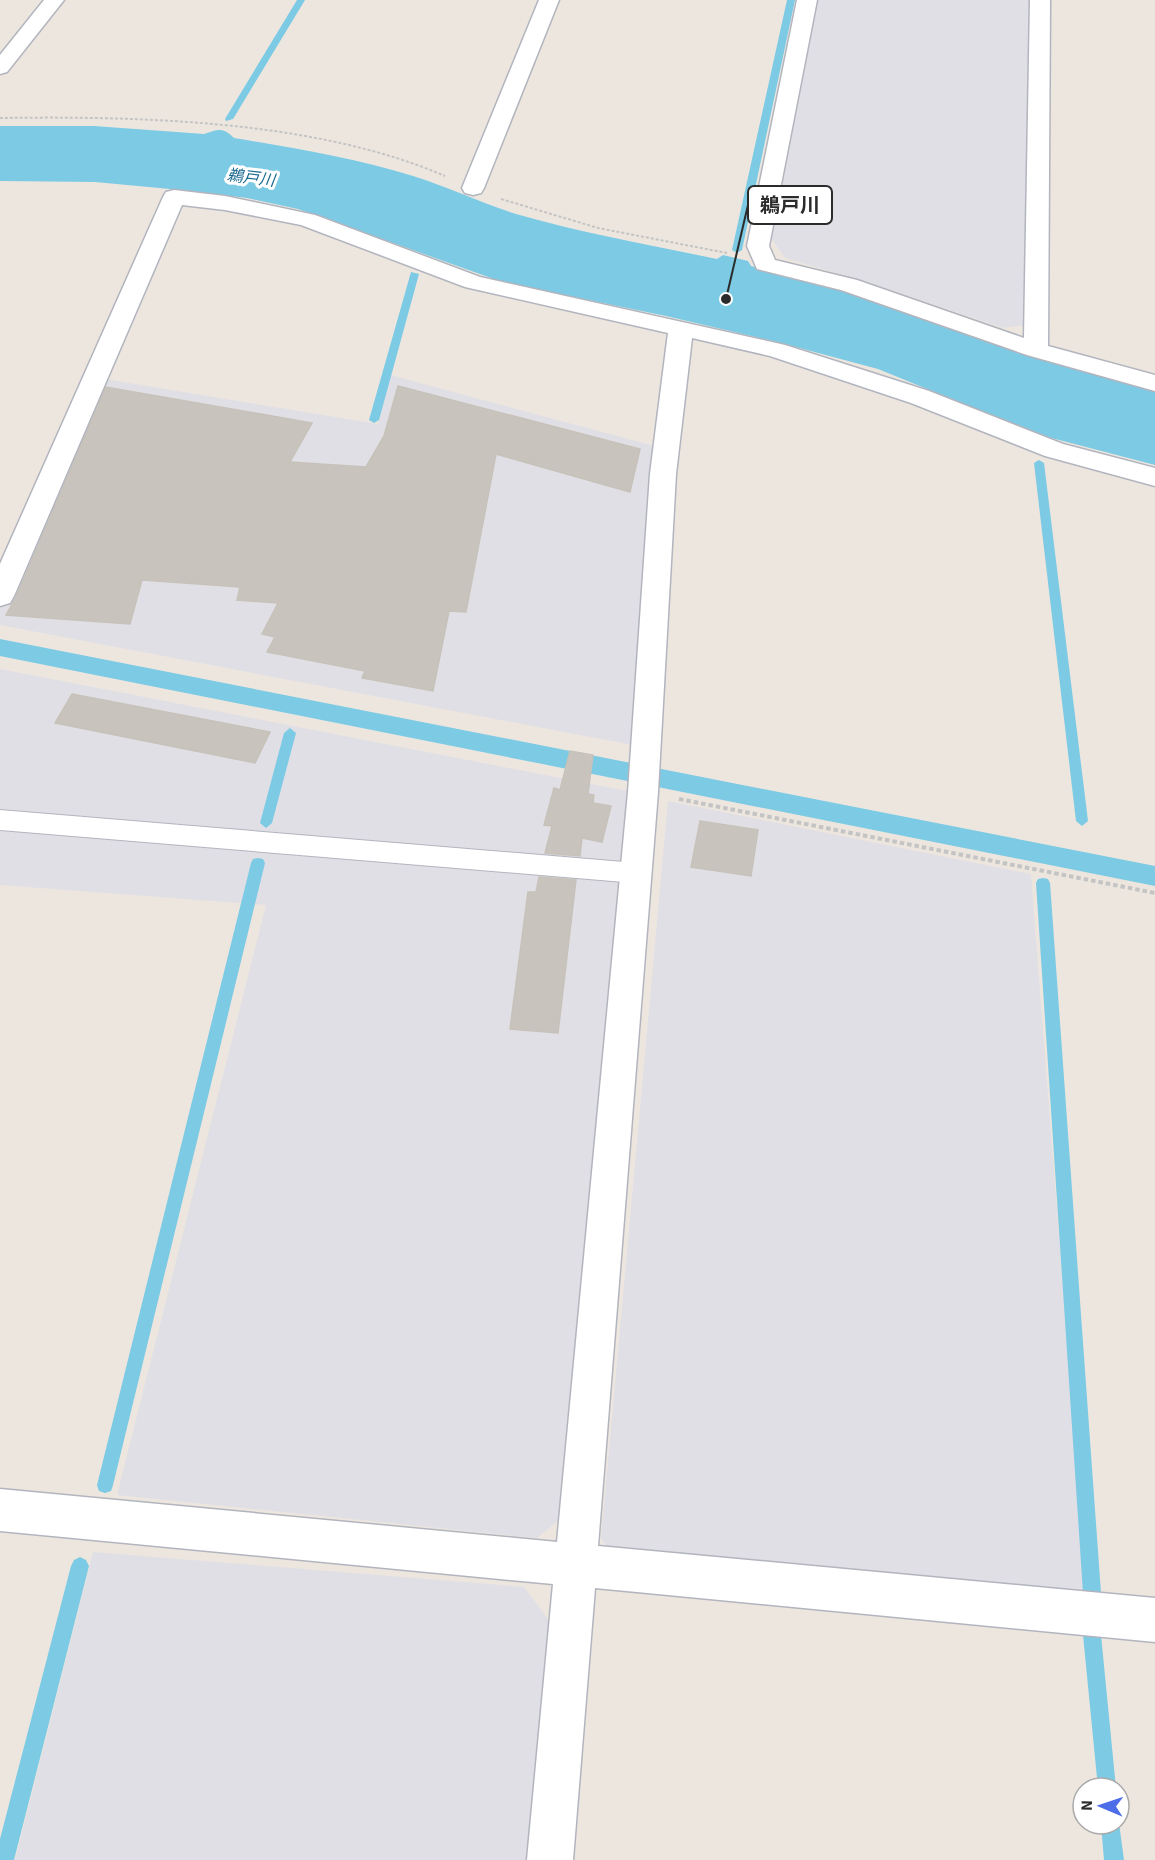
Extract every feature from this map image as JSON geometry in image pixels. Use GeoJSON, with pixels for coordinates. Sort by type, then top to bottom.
{"type":"FeatureCollection","features":[{"type":"Feature","properties":{"kind":"street"},"geometry":{"type":"LineString","coordinates":[[0,68],[54,0]]}},
{"type":"Feature","properties":{"kind":"street"},"geometry":{"type":"LineString","coordinates":[[472,188],[549,0]]}},
{"type":"Feature","properties":{"kind":"street"},"geometry":{"type":"LineString","coordinates":[[807,0],[758,246],[765,264],[849,285],[1036,350],[1155,383]]}},
{"type":"Feature","properties":{"kind":"street"},"geometry":{"type":"LineString","coordinates":[[1036,350],[1040,0]]}},
{"type":"Feature","properties":{"kind":"street"},"geometry":{"type":"LineString","coordinates":[[0,596],[174,197],[225,203],[307,220],[473,282],[776,350],[920,397],[1054,450],[1155,477]]}},
{"type":"Feature","properties":{"kind":"street"},"geometry":{"type":"LineString","coordinates":[[550,1860],[644,776],[663,474],[681,329]]}},
{"type":"Feature","properties":{"kind":"street"},"geometry":{"type":"LineString","coordinates":[[0,1510],[1155,1620]]}},
{"type":"Feature","properties":{"kind":"lane"},"geometry":{"type":"LineString","coordinates":[[0,820],[636,873]]}},
{"type":"Feature","properties":{"kind":"path"},"geometry":{"type":"LineString","coordinates":[[0,118],[141,119],[234,127],[326,141],[378,152],[429,168],[472,188],[529,209],[598,228],[747,257],[765,264]]}},
{"type":"Feature","properties":{"kind":"path"},"geometry":{"type":"LineString","coordinates":[[644,776],[1155,893]]}},
{"type":"Feature","properties":{"kind":"shaded area"},"geometry":{"type":"Polygon","coordinates":[[[817,0],[1033,0],[1026,325],[1004,328],[785,258],[771,238],[817,0]]]}},
{"type":"Feature","properties":{"kind":"shaded area"},"geometry":{"type":"Polygon","coordinates":[[[390,375],[658,447],[633,745],[0,625],[0,609],[98,378],[378,424],[390,375]]]}},
{"type":"Feature","properties":{"kind":"shaded area"},"geometry":{"type":"Polygon","coordinates":[[[0,669],[627,791],[558,1521],[537,1538],[117,1495],[266,905],[0,885],[0,669]]]}},
{"type":"Feature","properties":{"kind":"shaded area"},"geometry":{"type":"Polygon","coordinates":[[[668,801],[1031,874],[1087,1600],[618,1558],[601,1539],[668,801]]]}},
{"type":"Feature","properties":{"kind":"shaded area"},"geometry":{"type":"Polygon","coordinates":[[[93,1552],[524,1587],[554,1627],[532,1860],[15,1860],[93,1552]]]}},
{"type":"Feature","properties":{"kind":"water"},"geometry":{"type":"Polygon","coordinates":[[[0,126],[94,126],[204,134],[217,130],[223,131],[234,138],[324,154],[391,170],[426,180],[516,214],[566,227],[717,259],[723,255],[748,261],[751,266],[841,290],[1046,361],[1155,391],[1155,465],[1040,435],[878,369],[666,316],[505,283],[298,209],[247,198],[181,190],[95,182],[0,181],[0,126]]]}},
{"type":"Feature","properties":{"kind":"water"},"geometry":{"type":"Polygon","coordinates":[[[0,639],[1155,866],[1155,886],[0,656],[0,639]]]}},
{"type":"Feature","properties":{"kind":"building"},"geometry":{"type":"Polygon","coordinates":[[[398,386],[640,449],[630,492],[496,454],[466,612],[449,611],[433,691],[362,678],[365,671],[267,652],[275,637],[262,634],[278,603],[237,600],[240,587],[142,580],[130,624],[6,615],[16,597],[106,387],[312,423],[290,462],[366,467],[384,436],[398,386]]]}},
{"type":"Feature","properties":{"kind":"building"},"geometry":{"type":"Polygon","coordinates":[[[72,694],[270,732],[255,763],[55,723],[72,694]]]}},
{"type":"Feature","properties":{"kind":"building"},"geometry":{"type":"Polygon","coordinates":[[[570,751],[593,755],[588,794],[594,795],[593,803],[611,806],[602,842],[582,838],[580,856],[545,853],[552,826],[544,825],[554,788],[560,790],[570,751]]]}},
{"type":"Feature","properties":{"kind":"building"},"geometry":{"type":"Polygon","coordinates":[[[700,821],[758,830],[751,876],[691,867],[700,821]]]}},
{"type":"Feature","properties":{"kind":"building"},"geometry":{"type":"Polygon","coordinates":[[[539,877],[576,880],[558,1033],[510,1029],[528,892],[536,892],[539,877]]]}},
{"type":"Feature","properties":{"kind":"waterway"},"geometry":{"type":"LineString","coordinates":[[229,119],[301,0]]}},
{"type":"Feature","properties":{"kind":"waterway"},"geometry":{"type":"LineString","coordinates":[[737,250],[791,0]]}},
{"type":"Feature","properties":{"kind":"waterway"},"geometry":{"type":"LineString","coordinates":[[374,420],[414,274]]}},
{"type":"Feature","properties":{"kind":"waterway"},"geometry":{"type":"LineString","coordinates":[[1039,463],[1082,821]]}},
{"type":"Feature","properties":{"kind":"waterway"},"geometry":{"type":"LineString","coordinates":[[266,823],[290,733]]}},
{"type":"Feature","properties":{"kind":"waterway"},"geometry":{"type":"LineString","coordinates":[[105,1485],[258,863]]}},
{"type":"Feature","properties":{"kind":"waterway"},"geometry":{"type":"LineString","coordinates":[[1043,883],[1092,1593]]}},
{"type":"Feature","properties":{"kind":"waterway"},"geometry":{"type":"LineString","coordinates":[[4,1860],[80,1566]]}},
{"type":"Feature","properties":{"kind":"waterway"},"geometry":{"type":"LineString","coordinates":[[1092,1635],[1106,1776]]}},
{"type":"Feature","properties":{"kind":"waterway"},"geometry":{"type":"LineString","coordinates":[[1111,1836],[1114,1860]]}},
{"type":"Feature","properties":{"kind":"place","name":"鵜戸川"},"geometry":{"type":"Point","coordinates":[726,299]}}]}
